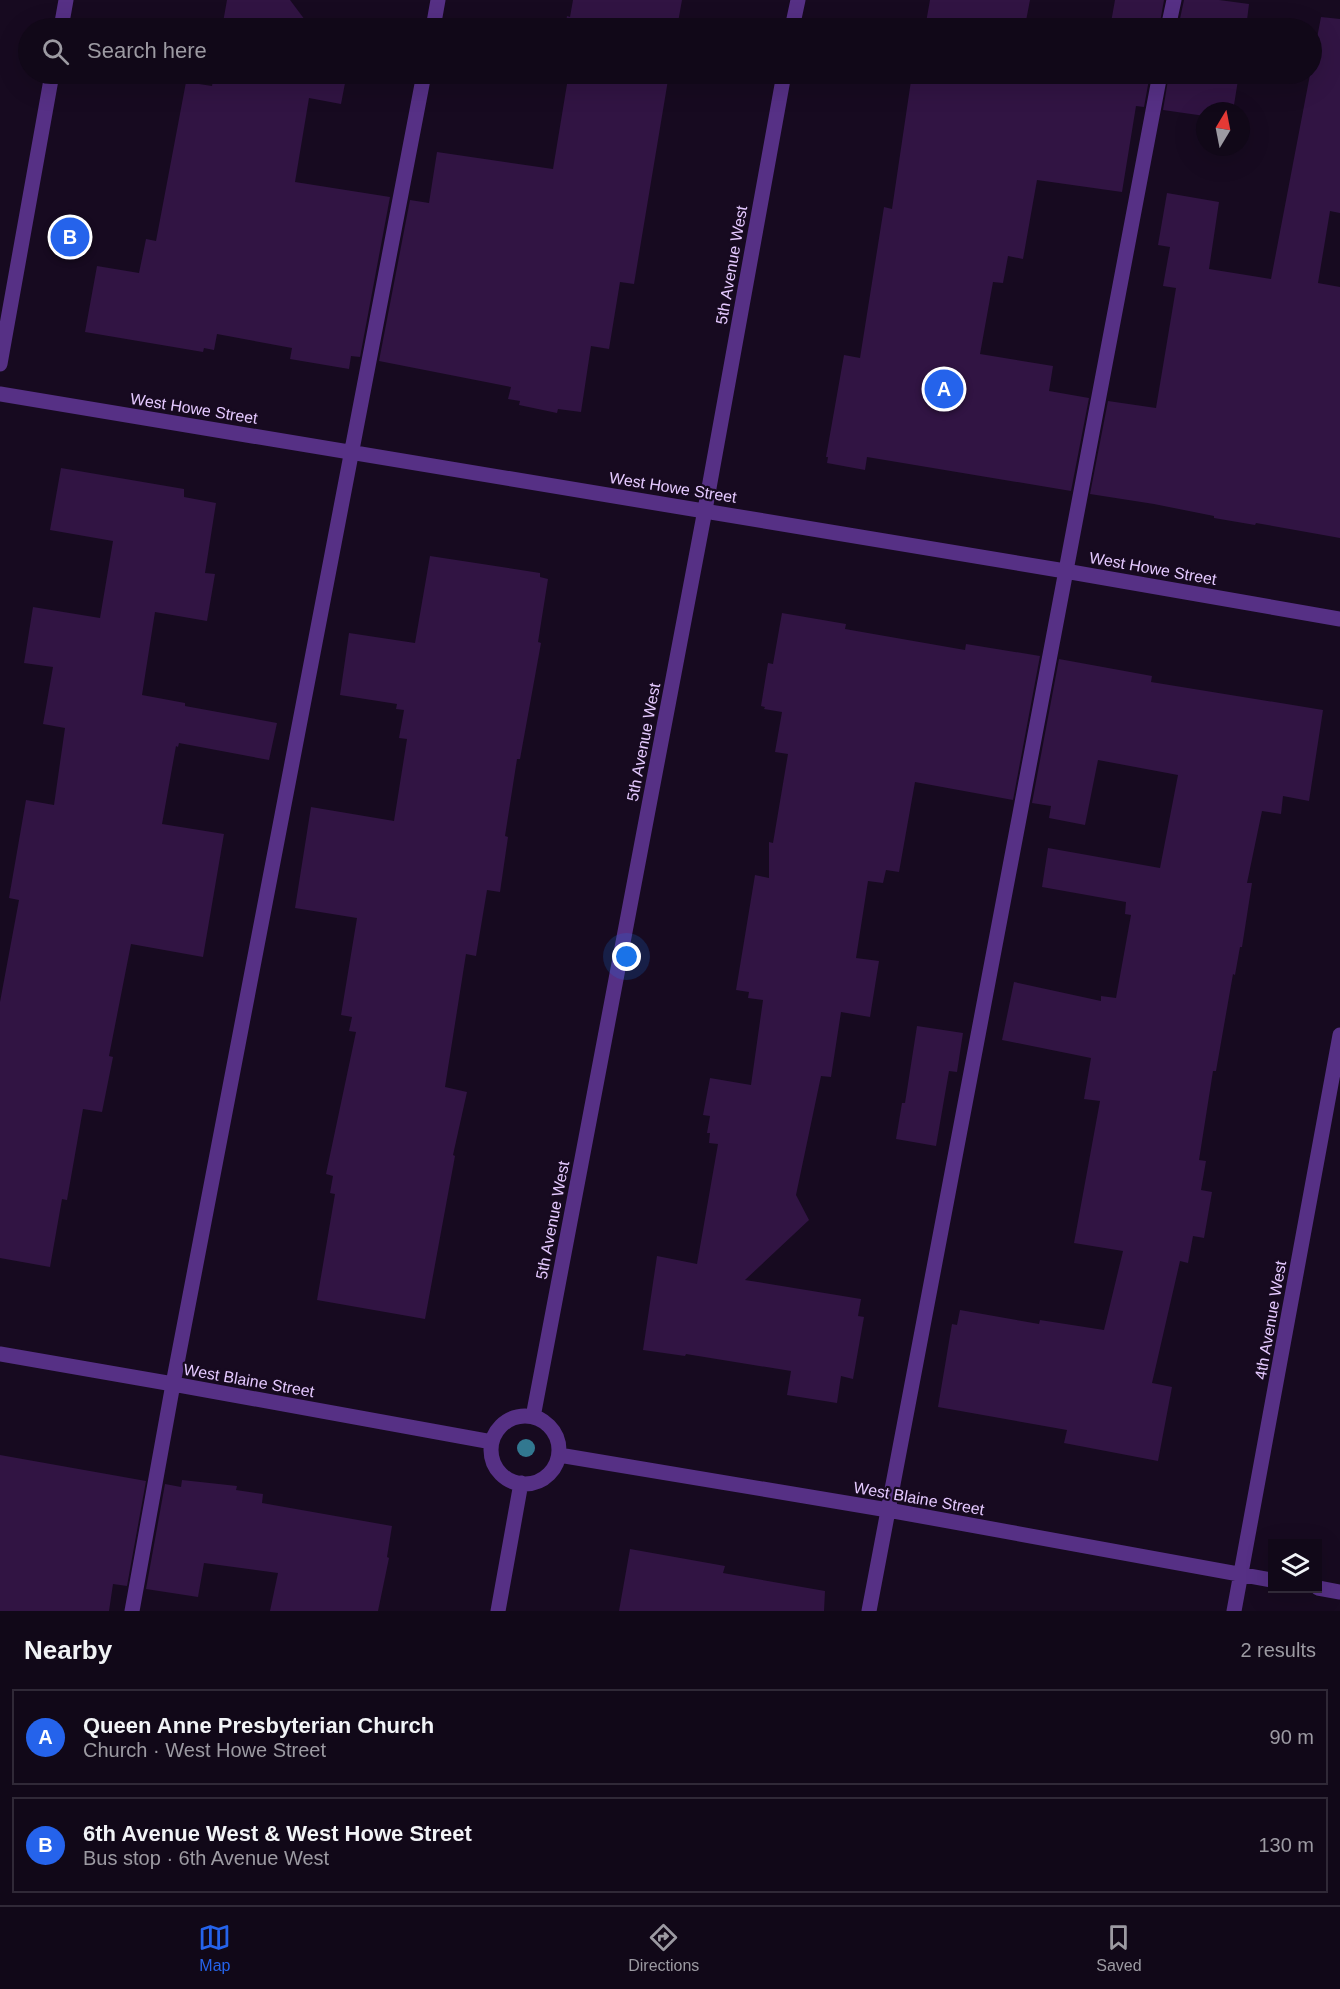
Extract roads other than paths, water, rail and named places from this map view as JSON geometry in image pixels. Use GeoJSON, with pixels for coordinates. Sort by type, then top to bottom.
{"type":"FeatureCollection","features":[{"type":"Feature","properties":{"kind":"street"},"geometry":{"type":"LineString","coordinates":[[63,18],[66,0]]}},
{"type":"Feature","properties":{"kind":"street"},"geometry":{"type":"LineString","coordinates":[[435,18],[438,0]]}},
{"type":"Feature","properties":{"kind":"street"},"geometry":{"type":"LineString","coordinates":[[794,18],[798,0]]}},
{"type":"Feature","properties":{"kind":"street"},"geometry":{"type":"LineString","coordinates":[[1170,18],[1174,0]]}},
{"type":"Feature","properties":{"kind":"street"},"geometry":{"type":"LineString","coordinates":[[0,364],[50,84]]}},
{"type":"Feature","properties":{"kind":"street"},"geometry":{"type":"LineString","coordinates":[[132,1611],[173,1384],[422,84]]}},
{"type":"Feature","properties":{"kind":"street","name":"5th Avenue West"},"geometry":{"type":"LineString","coordinates":[[533,1417],[705,510],[782,84]]}},
{"type":"Feature","properties":{"kind":"street"},"geometry":{"type":"LineString","coordinates":[[869,1611],[1158,84]]}},
{"type":"Feature","properties":{"kind":"street","name":"West Howe Street"},"geometry":{"type":"LineString","coordinates":[[0,394],[705,510],[1340,619]]}},
{"type":"Feature","properties":{"kind":"street","name":"4th Avenue West"},"geometry":{"type":"LineString","coordinates":[[1234,1611],[1340,1035]]}},
{"type":"Feature","properties":{"kind":"street","name":"West Blaine Street"},"geometry":{"type":"LineString","coordinates":[[0,1354],[492,1442]]}},
{"type":"Feature","properties":{"kind":"street"},"geometry":{"type":"LineString","coordinates":[[518,1417],[533,1417],[548,1425],[555,1434],[558,1455],[555,1465],[549,1474],[529,1484],[506,1479],[497,1471],[492,1461],[492,1442],[498,1428],[518,1417]]}},
{"type":"Feature","properties":{"kind":"street","name":"West Blaine Street"},"geometry":{"type":"LineString","coordinates":[[558,1455],[888,1510],[1268,1579]]}},
{"type":"Feature","properties":{"kind":"street"},"geometry":{"type":"LineString","coordinates":[[498,1611],[521,1483]]}},
{"type":"Feature","properties":{"kind":"street"},"geometry":{"type":"LineString","coordinates":[[1322,1589],[1340,1592]]}},
{"type":"Feature","properties":{"kind":"place","name":"6th Avenue West & West Howe Street"},"geometry":{"type":"Point","coordinates":[70,237]}},
{"type":"Feature","properties":{"kind":"place","name":"Queen Anne Presbyterian Church"},"geometry":{"type":"Point","coordinates":[944,389]}}]}
